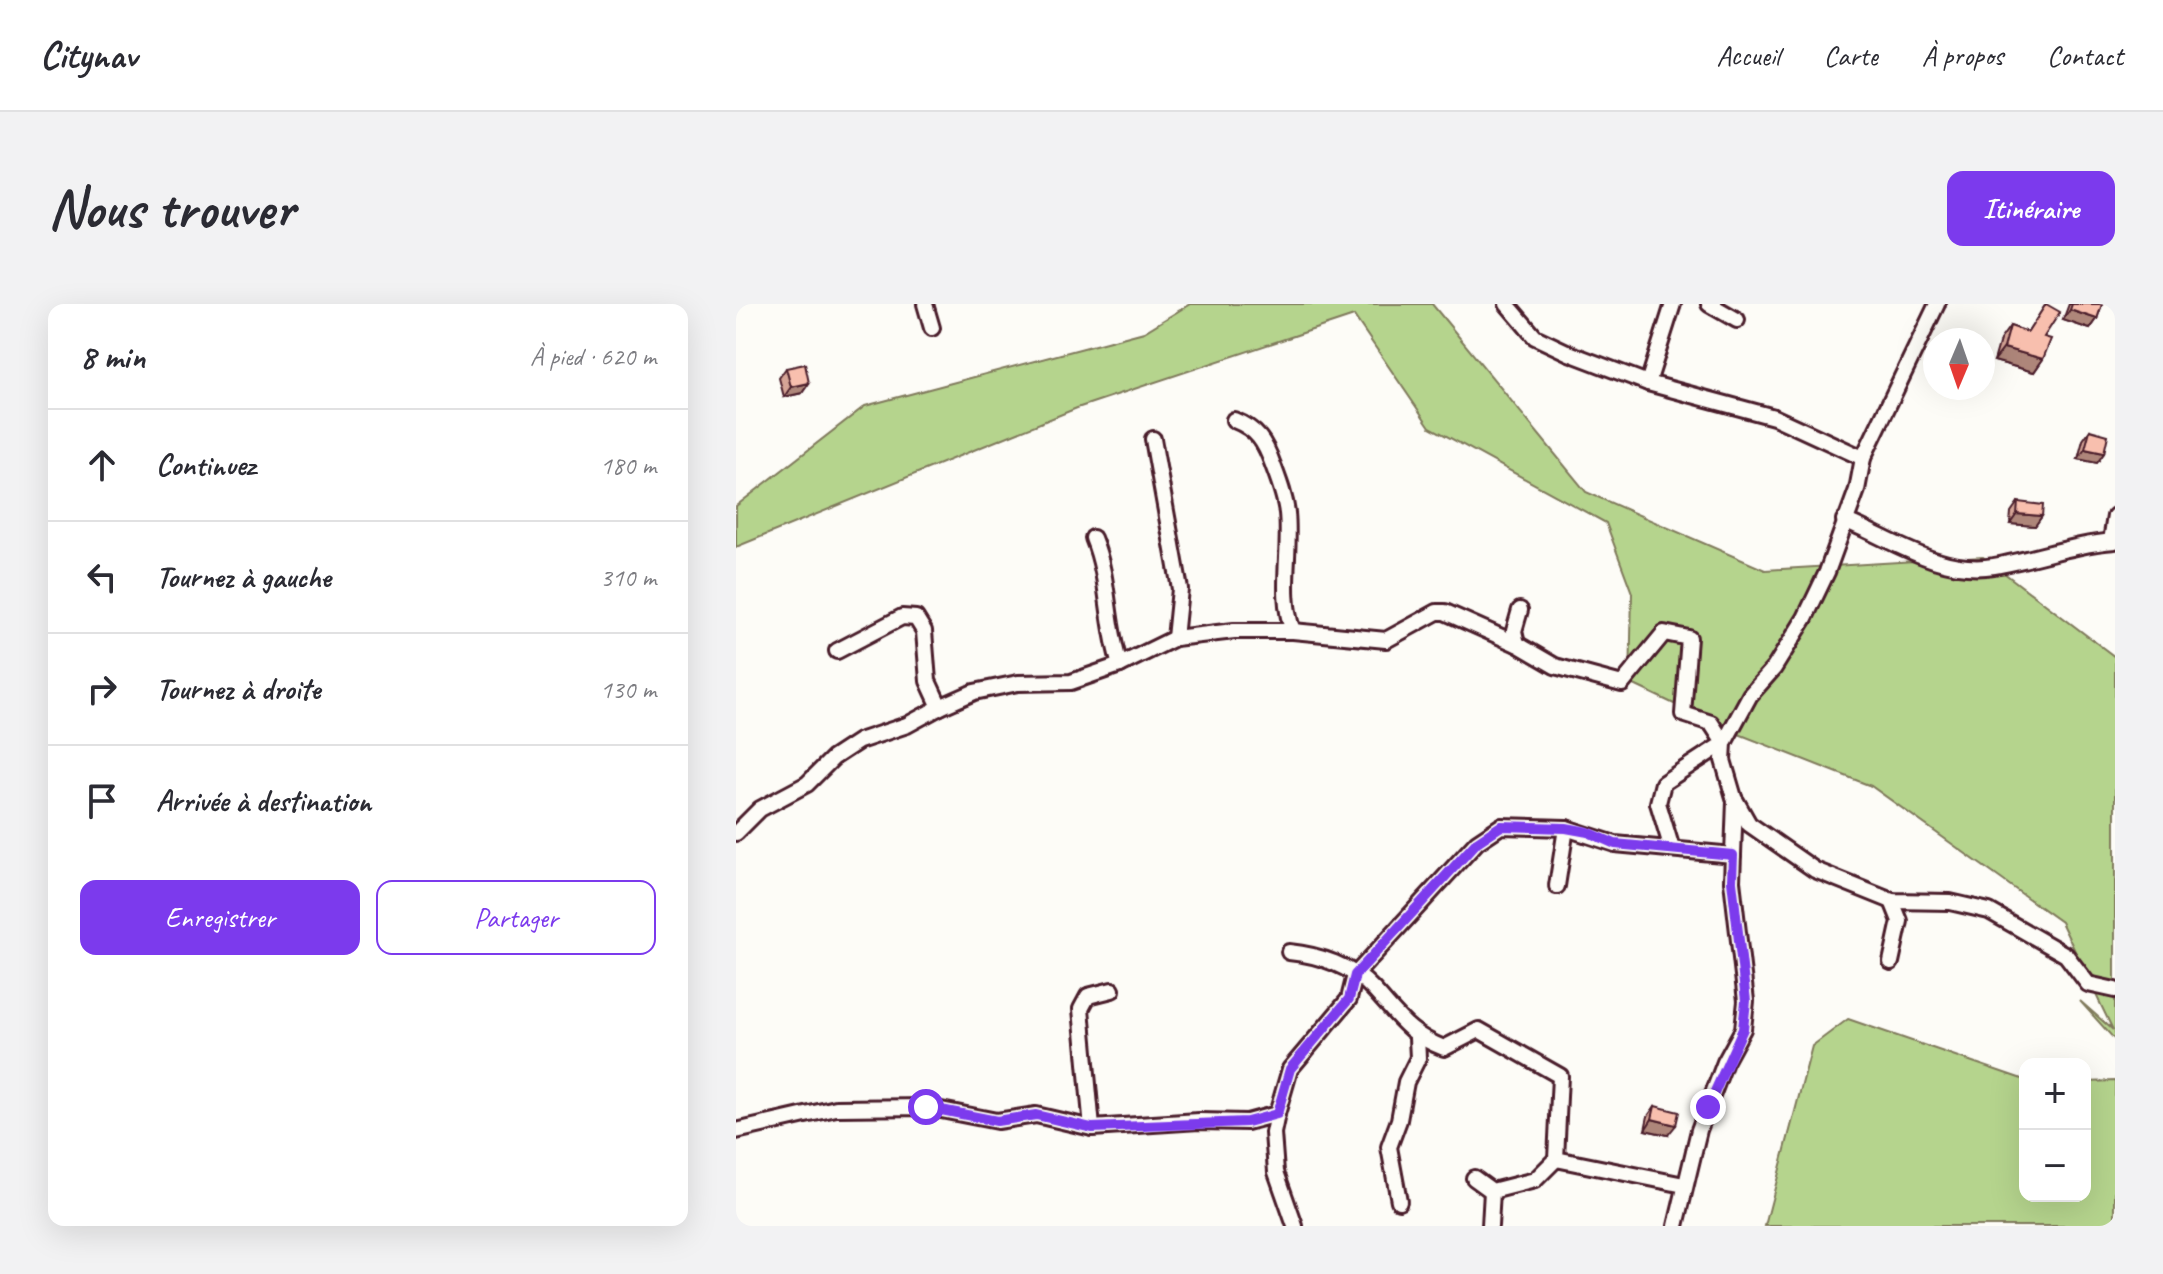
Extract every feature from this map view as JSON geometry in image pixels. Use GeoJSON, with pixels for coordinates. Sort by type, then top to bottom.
{"type":"FeatureCollection","features":[{"type":"Feature","properties":{"kind":"street"},"geometry":{"type":"LineString","coordinates":[[925,304],[932,328]]}},
{"type":"Feature","properties":{"kind":"street"},"geometry":{"type":"LineString","coordinates":[[1507,304],[1535,337],[1648,383],[1774,417],[1863,458]]}},
{"type":"Feature","properties":{"kind":"street"},"geometry":{"type":"LineString","coordinates":[[1648,383],[1673,304]]}},
{"type":"Feature","properties":{"kind":"street"},"geometry":{"type":"LineString","coordinates":[[1709,304],[1737,320]]}},
{"type":"Feature","properties":{"kind":"street"},"geometry":{"type":"LineString","coordinates":[[1937,304],[1863,458],[1857,490],[1827,572],[1805,618],[1774,668],[1750,695],[1724,743],[1723,760],[1735,801],[1749,824],[1815,870],[1892,901],[1950,902],[1989,911],[2066,955],[2088,984],[2115,990]]}},
{"type":"Feature","properties":{"kind":"street"},"geometry":{"type":"LineString","coordinates":[[1234,420],[1249,426],[1264,441],[1282,490],[1288,533],[1287,610],[1293,631]]}},
{"type":"Feature","properties":{"kind":"street"},"geometry":{"type":"LineString","coordinates":[[1153,439],[1180,589],[1175,638]]}},
{"type":"Feature","properties":{"kind":"street"},"geometry":{"type":"LineString","coordinates":[[1844,520],[1898,547],[1953,565],[1991,567],[2113,541],[2115,516]]}},
{"type":"Feature","properties":{"kind":"street"},"geometry":{"type":"LineString","coordinates":[[1093,538],[1104,565],[1109,617],[1120,665]]}},
{"type":"Feature","properties":{"kind":"street"},"geometry":{"type":"LineString","coordinates":[[1517,644],[1514,631],[1520,610]]}},
{"type":"Feature","properties":{"kind":"street"},"geometry":{"type":"LineString","coordinates":[[736,833],[760,809],[807,784],[833,758],[859,741],[907,725],[974,692],[1018,683],[1071,682],[1120,665],[1175,638],[1234,631],[1293,631],[1386,640],[1437,612],[1445,612],[1517,644],[1555,666],[1622,684],[1664,633],[1689,638],[1683,714],[1711,723],[1724,743]]}},
{"type":"Feature","properties":{"kind":"street"},"geometry":{"type":"LineString","coordinates":[[837,651],[902,617],[916,618],[924,631],[928,681],[940,707]]}},
{"type":"Feature","properties":{"kind":"street"},"geometry":{"type":"LineString","coordinates":[[1672,849],[1658,803],[1663,783],[1724,743]]}},
{"type":"Feature","properties":{"kind":"street"},"geometry":{"type":"LineString","coordinates":[[1676,1226],[1699,1130],[1725,1062],[1743,1029],[1746,1001],[1732,881],[1735,801]]}},
{"type":"Feature","properties":{"kind":"street"},"geometry":{"type":"LineString","coordinates":[[1295,1226],[1276,1172],[1273,1133],[1290,1069],[1349,999],[1355,975],[1477,842],[1501,826],[1566,828],[1588,832],[1615,844],[1733,855]]}},
{"type":"Feature","properties":{"kind":"street"},"geometry":{"type":"LineString","coordinates":[[1557,886],[1566,828]]}},
{"type":"Feature","properties":{"kind":"street"},"geometry":{"type":"LineString","coordinates":[[1891,962],[1900,921],[1892,901]]}},
{"type":"Feature","properties":{"kind":"street"},"geometry":{"type":"LineString","coordinates":[[1289,952],[1318,955],[1355,975],[1372,988],[1389,1012],[1417,1038],[1444,1048],[1479,1030],[1560,1076],[1556,1159],[1535,1180],[1492,1191]]}},
{"type":"Feature","properties":{"kind":"street"},"geometry":{"type":"LineString","coordinates":[[1092,1128],[1081,1009],[1088,996],[1112,990]]}},
{"type":"Feature","properties":{"kind":"street"},"geometry":{"type":"LineString","coordinates":[[1399,1201],[1389,1147],[1399,1120],[1406,1082],[1418,1058],[1417,1038]]}},
{"type":"Feature","properties":{"kind":"street"},"geometry":{"type":"LineString","coordinates":[[736,1131],[836,1108],[926,1107],[997,1121],[1036,1115],[1092,1128],[1247,1122],[1277,1114]]}},
{"type":"Feature","properties":{"kind":"street"},"geometry":{"type":"LineString","coordinates":[[1556,1159],[1684,1185]]}},
{"type":"Feature","properties":{"kind":"street"},"geometry":{"type":"LineString","coordinates":[[1474,1178],[1492,1191]]}},
{"type":"Feature","properties":{"kind":"street"},"geometry":{"type":"LineString","coordinates":[[1490,1226],[1492,1191]]}},
{"type":"Feature","properties":{"kind":"green space"},"geometry":{"type":"Polygon","coordinates":[[[1190,304],[1432,304],[1586,492],[1765,570],[1983,557],[2115,657],[2115,1040],[2080,1001],[2113,1030],[2061,922],[1871,786],[1731,731],[1630,683],[1632,593],[1606,523],[1430,427],[1354,316],[1077,408],[736,547],[736,506],[865,406],[1144,332],[1190,304]]]}},
{"type":"Feature","properties":{"kind":"green space"},"geometry":{"type":"Polygon","coordinates":[[[1848,1019],[2019,1078],[2019,1202],[2091,1202],[2091,1082],[2115,1081],[2115,1226],[1765,1226],[1812,1046],[1848,1019]]]}},
{"type":"Feature","properties":{"kind":"building"},"geometry":{"type":"Polygon","coordinates":[[[2046,304],[2060,312],[2044,337],[2051,339],[2043,359],[2004,348],[2010,326],[2028,332],[2046,304]]]}},
{"type":"Feature","properties":{"kind":"building"},"geometry":{"type":"Polygon","coordinates":[[[2072,304],[2102,304],[2097,319],[2070,310],[2072,304]]]}},
{"type":"Feature","properties":{"kind":"building"},"geometry":{"type":"Polygon","coordinates":[[[805,364],[809,383],[791,387],[786,368],[805,364]]]}},
{"type":"Feature","properties":{"kind":"building"},"geometry":{"type":"Polygon","coordinates":[[[2090,430],[2108,435],[2104,453],[2085,449],[2090,430]]]}},
{"type":"Feature","properties":{"kind":"building"},"geometry":{"type":"Polygon","coordinates":[[[2018,502],[2043,505],[2042,516],[2017,514],[2018,502]]]}},
{"type":"Feature","properties":{"kind":"building"},"geometry":{"type":"Polygon","coordinates":[[[1655,1106],[1679,1112],[1676,1125],[1652,1119],[1655,1106]]]}},
{"type":"Feature","properties":{"kind":"route"},"geometry":{"type":"LineString","coordinates":[[926,1107],[997,1121],[1036,1115],[1092,1128],[1199,1121],[1247,1122],[1277,1114],[1290,1069],[1349,999],[1355,975],[1477,842],[1501,826],[1566,828],[1588,832],[1615,844],[1733,855],[1732,881],[1746,1001],[1743,1029],[1725,1062],[1708,1107]]}}]}
